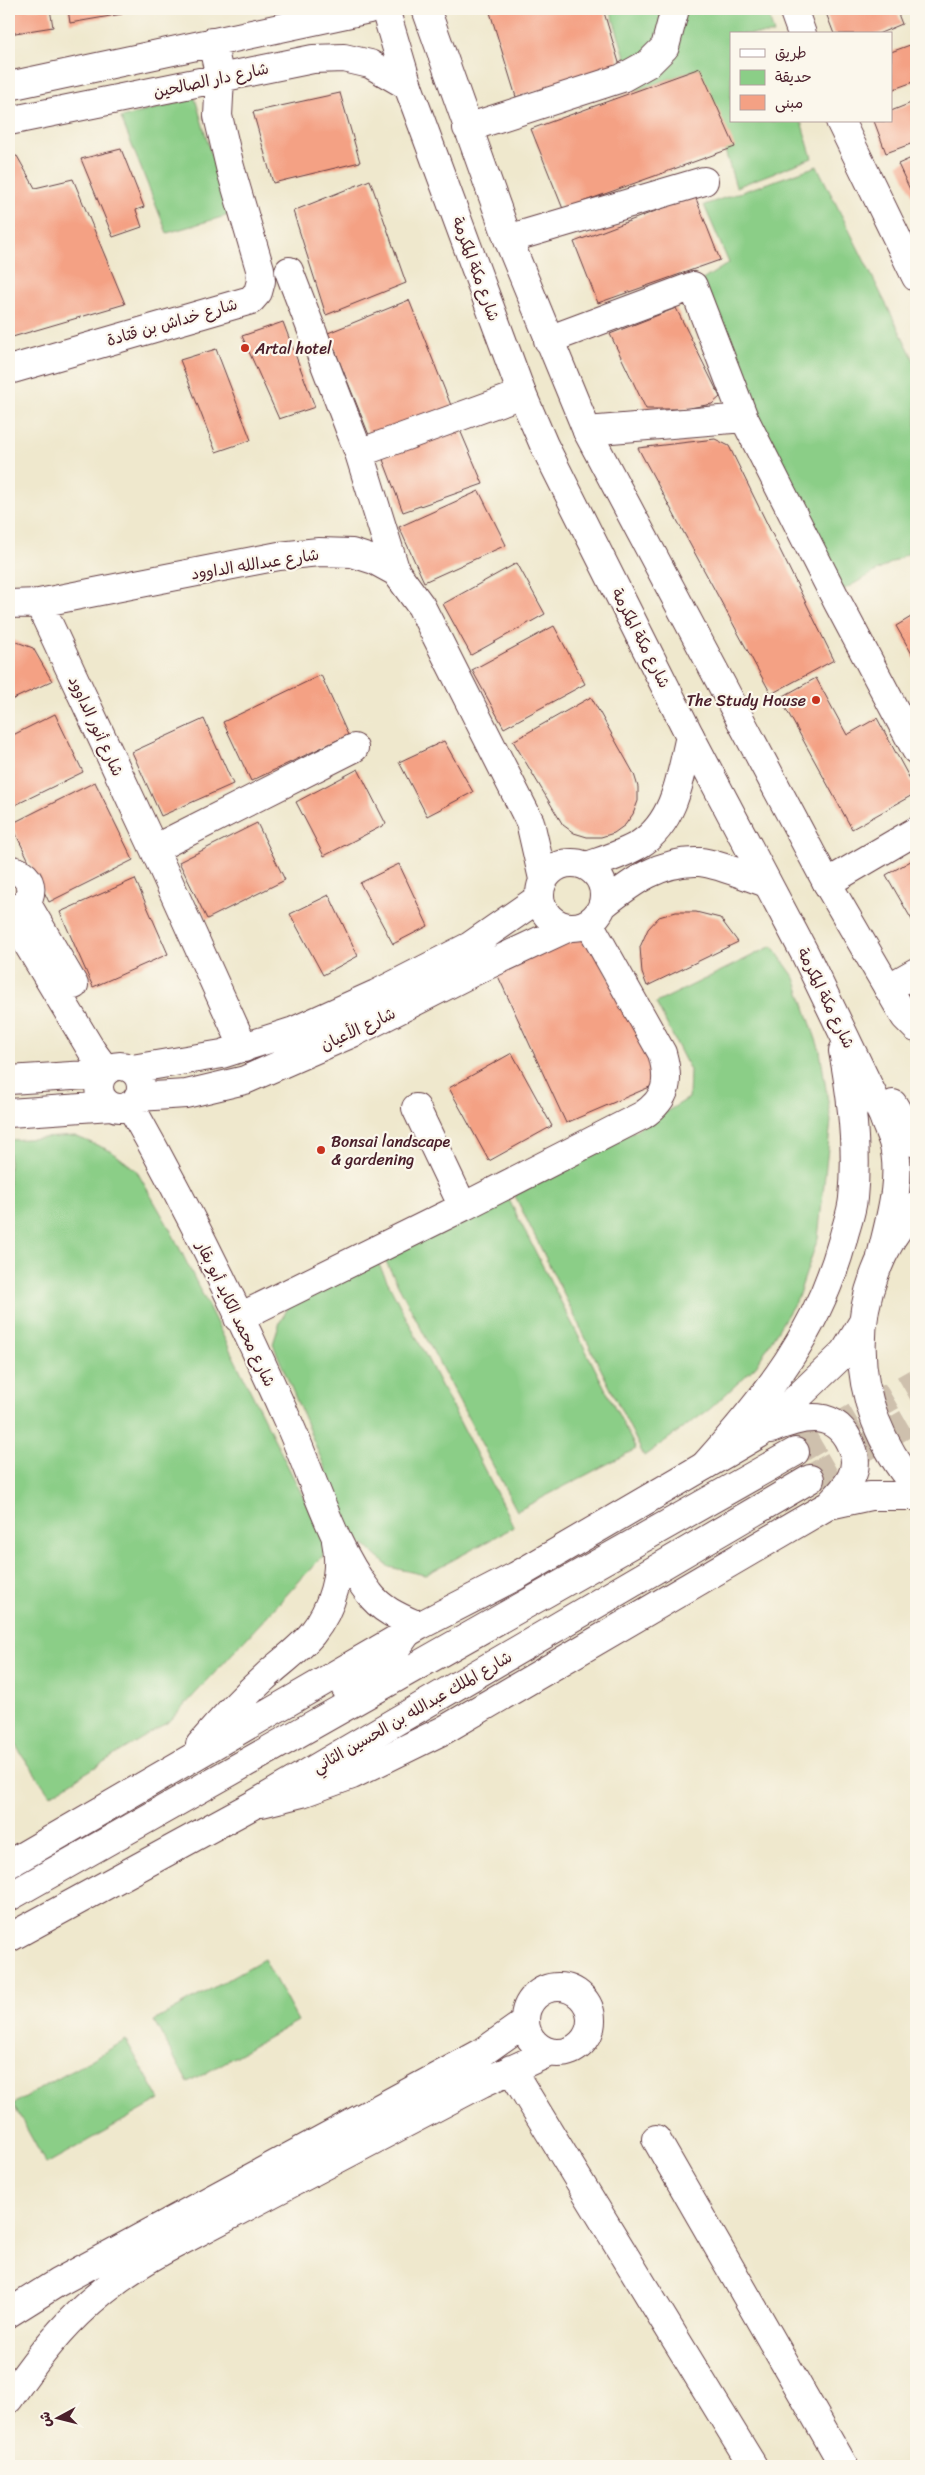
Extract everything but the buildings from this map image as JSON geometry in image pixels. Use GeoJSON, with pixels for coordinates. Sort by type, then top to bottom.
{"type":"FeatureCollection","features":[{"type":"Feature","properties":{"kind":"main road"},"geometry":{"type":"LineString","coordinates":[[9,86],[369,9]]}},
{"type":"Feature","properties":{"kind":"main road","name":"شارع مكة المكرمة"},"geometry":{"type":"LineString","coordinates":[[385,9],[408,86],[522,394],[544,445],[690,736],[805,954],[838,1025],[864,1074],[893,1142],[896,1166],[894,1200],[881,1257]]}},
{"type":"Feature","properties":{"kind":"main road"},"geometry":{"type":"LineString","coordinates":[[426,9],[508,239],[587,431],[827,883],[906,1013]]}},
{"type":"Feature","properties":{"kind":"main road"},"geometry":{"type":"LineString","coordinates":[[467,128],[622,78],[648,63],[665,47],[675,9]]}},
{"type":"Feature","properties":{"kind":"main road"},"geometry":{"type":"LineString","coordinates":[[794,9],[801,32]]}},
{"type":"Feature","properties":{"kind":"main road","name":"شارع خداش بن قتادة"},"geometry":{"type":"LineString","coordinates":[[9,370],[251,300],[258,292],[261,281],[258,258],[230,167],[218,116],[220,78],[212,42]]}},
{"type":"Feature","properties":{"kind":"main road","name":"شارع دار الصالحين"},"geometry":{"type":"LineString","coordinates":[[9,122],[313,59],[344,58],[370,64],[408,86]]}},
{"type":"Feature","properties":{"kind":"main road"},"geometry":{"type":"LineString","coordinates":[[840,122],[916,277]]}},
{"type":"Feature","properties":{"kind":"main road"},"geometry":{"type":"LineString","coordinates":[[508,239],[704,181]]}},
{"type":"Feature","properties":{"kind":"main road"},"geometry":{"type":"LineString","coordinates":[[289,271],[359,453],[396,572]]}},
{"type":"Feature","properties":{"kind":"main road"},"geometry":{"type":"LineString","coordinates":[[548,340],[693,286],[744,418],[838,603],[916,750]]}},
{"type":"Feature","properties":{"kind":"main road"},"geometry":{"type":"LineString","coordinates":[[359,453],[522,394]]}},
{"type":"Feature","properties":{"kind":"main road"},"geometry":{"type":"LineString","coordinates":[[587,431],[744,418]]}},
{"type":"Feature","properties":{"kind":"main road","name":"شارع عبدالله الداوود"},"geometry":{"type":"LineString","coordinates":[[9,604],[39,603],[278,556],[319,552],[352,553],[374,560],[396,572],[420,606],[530,822],[541,888]]}},
{"type":"Feature","properties":{"kind":"main road","name":"شارع أنور الداوود"},"geometry":{"type":"LineString","coordinates":[[39,603],[154,849],[244,1048]]}},
{"type":"Feature","properties":{"kind":"main road"},"geometry":{"type":"LineString","coordinates":[[578,864],[596,873],[602,883],[604,894],[586,919],[557,924],[548,918],[542,908],[541,888],[559,865],[578,864],[640,844],[660,827],[676,797],[690,736]]}},
{"type":"Feature","properties":{"kind":"main road"},"geometry":{"type":"LineString","coordinates":[[154,849],[354,748]]}},
{"type":"Feature","properties":{"kind":"main road","name":"شارع عبدالله الداوود"},"geometry":{"type":"LineString","coordinates":[[530,822],[578,864]]}},
{"type":"Feature","properties":{"kind":"main road"},"geometry":{"type":"LineString","coordinates":[[827,883],[916,831]]}},
{"type":"Feature","properties":{"kind":"main road","name":"شارع الأعيان"},"geometry":{"type":"LineString","coordinates":[[9,1113],[127,1103],[186,1094],[245,1080],[355,1032],[477,970],[586,919],[632,882],[661,867],[681,863],[702,862],[767,883]]}},
{"type":"Feature","properties":{"kind":"main road"},"geometry":{"type":"LineString","coordinates":[[9,870],[24,875],[30,884],[30,894],[18,908],[116,1070],[140,1082],[127,1103]]}},
{"type":"Feature","properties":{"kind":"main road","name":"شارع الأعيان"},"geometry":{"type":"LineString","coordinates":[[9,1080],[116,1070],[222,1054],[294,1031],[376,994],[470,946],[541,888]]}},
{"type":"Feature","properties":{"kind":"main road"},"geometry":{"type":"LineString","coordinates":[[238,1318],[643,1115],[656,1106],[665,1089],[667,1072],[662,1053],[586,919]]}},
{"type":"Feature","properties":{"kind":"main road"},"geometry":{"type":"LineString","coordinates":[[805,954],[916,1143]]}},
{"type":"Feature","properties":{"kind":"main road"},"geometry":{"type":"LineString","coordinates":[[906,1013],[916,972]]}},
{"type":"Feature","properties":{"kind":"main road"},"geometry":{"type":"LineString","coordinates":[[704,1466],[742,1425],[775,1381],[812,1322],[827,1291],[837,1260],[853,1200],[854,1140],[849,1082],[838,1025]]}},
{"type":"Feature","properties":{"kind":"main road","name":"شارع محمد الكايد أبو بقار"},"geometry":{"type":"LineString","coordinates":[[116,1070],[99,1083],[99,1092],[104,1101],[127,1103],[166,1168],[290,1426],[333,1527],[354,1570],[370,1595],[413,1630]]}},
{"type":"Feature","properties":{"kind":"main road"},"geometry":{"type":"LineString","coordinates":[[416,1108],[463,1206]]}},
{"type":"Feature","properties":{"kind":"main road"},"geometry":{"type":"LineString","coordinates":[[916,1206],[901,1223],[881,1257],[869,1289],[863,1322],[861,1354],[865,1386],[873,1416],[886,1446],[903,1472],[916,1487]]}},
{"type":"Feature","properties":{"kind":"main road"},"geometry":{"type":"LineString","coordinates":[[759,1434],[821,1378],[845,1352],[863,1322]]}},
{"type":"Feature","properties":{"kind":"main road"},"geometry":{"type":"LineString","coordinates":[[9,1864],[413,1630],[516,1576],[759,1434],[791,1420],[820,1418],[835,1423],[848,1437],[854,1454],[855,1466],[852,1477],[829,1505]]}},
{"type":"Feature","properties":{"kind":"main road"},"geometry":{"type":"LineString","coordinates":[[9,1897],[795,1452]]}},
{"type":"Feature","properties":{"kind":"main road","name":"شارع الملك عبدالله بن الحسين الثاني"},"geometry":{"type":"LineString","coordinates":[[9,1938],[253,1805],[810,1479]]}},
{"type":"Feature","properties":{"kind":"main road"},"geometry":{"type":"LineString","coordinates":[[253,1805],[302,1793],[352,1775],[444,1730],[829,1505],[870,1496],[916,1496]]}},
{"type":"Feature","properties":{"kind":"main road","name":"شارع محمد الكايد أبو بقار"},"geometry":{"type":"LineString","coordinates":[[185,1762],[230,1711],[298,1648],[322,1620],[330,1602],[337,1574],[337,1546],[333,1527]]}},
{"type":"Feature","properties":{"kind":"main road"},"geometry":{"type":"LineString","coordinates":[[217,1779],[233,1760],[252,1744],[384,1662],[413,1630]]}},
{"type":"Feature","properties":{"kind":"main road"},"geometry":{"type":"LineString","coordinates":[[9,2398],[42,2353],[72,2317],[125,2272],[511,2069],[550,2052],[570,2051],[586,2037],[590,2028],[591,2017],[583,1998],[566,1987],[545,1989],[529,2002],[524,2022],[532,2042],[550,2052]]}},
{"type":"Feature","properties":{"kind":"main road"},"geometry":{"type":"LineString","coordinates":[[9,2313],[57,2283],[483,2052],[524,2022]]}},
{"type":"Feature","properties":{"kind":"main road"},"geometry":{"type":"LineString","coordinates":[[511,2069],[753,2466]]}},
{"type":"Feature","properties":{"kind":"main road"},"geometry":{"type":"LineString","coordinates":[[656,2139],[844,2466]]}},
{"type":"Feature","properties":{"kind":"green space"},"geometry":{"type":"Polygon","coordinates":[[[610,9],[767,9],[773,32],[730,32],[730,122],[801,122],[812,158],[736,187],[700,68],[636,91],[610,9]]]}},
{"type":"Feature","properties":{"kind":"green space"},"geometry":{"type":"Polygon","coordinates":[[[195,98],[229,215],[167,233],[121,118],[195,98]]]}},
{"type":"Feature","properties":{"kind":"green space"},"geometry":{"type":"Polygon","coordinates":[[[817,166],[916,364],[916,549],[834,595],[693,286],[729,263],[704,205],[817,166]]]}},
{"type":"Feature","properties":{"kind":"green space"},"geometry":{"type":"Polygon","coordinates":[[[772,946],[795,978],[820,1051],[831,1121],[818,1238],[798,1297],[756,1366],[710,1409],[644,1456],[513,1192],[636,1130],[689,1098],[690,1070],[656,1003],[772,946]]]}},
{"type":"Feature","properties":{"kind":"green space"},"geometry":{"type":"Polygon","coordinates":[[[75,1136],[111,1151],[136,1170],[170,1229],[329,1549],[170,1721],[50,1795],[9,1736],[9,1140],[75,1136]]]}},
{"type":"Feature","properties":{"kind":"green space"},"geometry":{"type":"Polygon","coordinates":[[[504,1190],[636,1449],[517,1511],[385,1260],[504,1190]]]}},
{"type":"Feature","properties":{"kind":"green space"},"geometry":{"type":"Polygon","coordinates":[[[377,1261],[514,1527],[425,1575],[389,1567],[353,1535],[273,1344],[280,1322],[293,1299],[377,1261]]]}},
{"type":"Feature","properties":{"kind":"green space"},"geometry":{"type":"Polygon","coordinates":[[[264,1959],[298,2021],[188,2083],[154,2021],[264,1959]]]}},
{"type":"Feature","properties":{"kind":"green space"},"geometry":{"type":"Polygon","coordinates":[[[126,2040],[160,2100],[46,2164],[13,2104],[126,2040]]]}},
{"type":"Feature","properties":{"kind":"tunnel"},"geometry":{"type":"LineString","coordinates":[[795,1452],[916,1382]]}},
{"type":"Feature","properties":{"kind":"tunnel"},"geometry":{"type":"LineString","coordinates":[[810,1479],[916,1418]]}},
{"type":"Feature","properties":{"kind":"place","name":"Artal hotel"},"geometry":{"type":"Point","coordinates":[245,348]}},
{"type":"Feature","properties":{"kind":"place","name":"The Study House"},"geometry":{"type":"Point","coordinates":[816,700]}},
{"type":"Feature","properties":{"kind":"place","name":"Bonsai landscape & gardening"},"geometry":{"type":"Point","coordinates":[321,1150]}}]}
